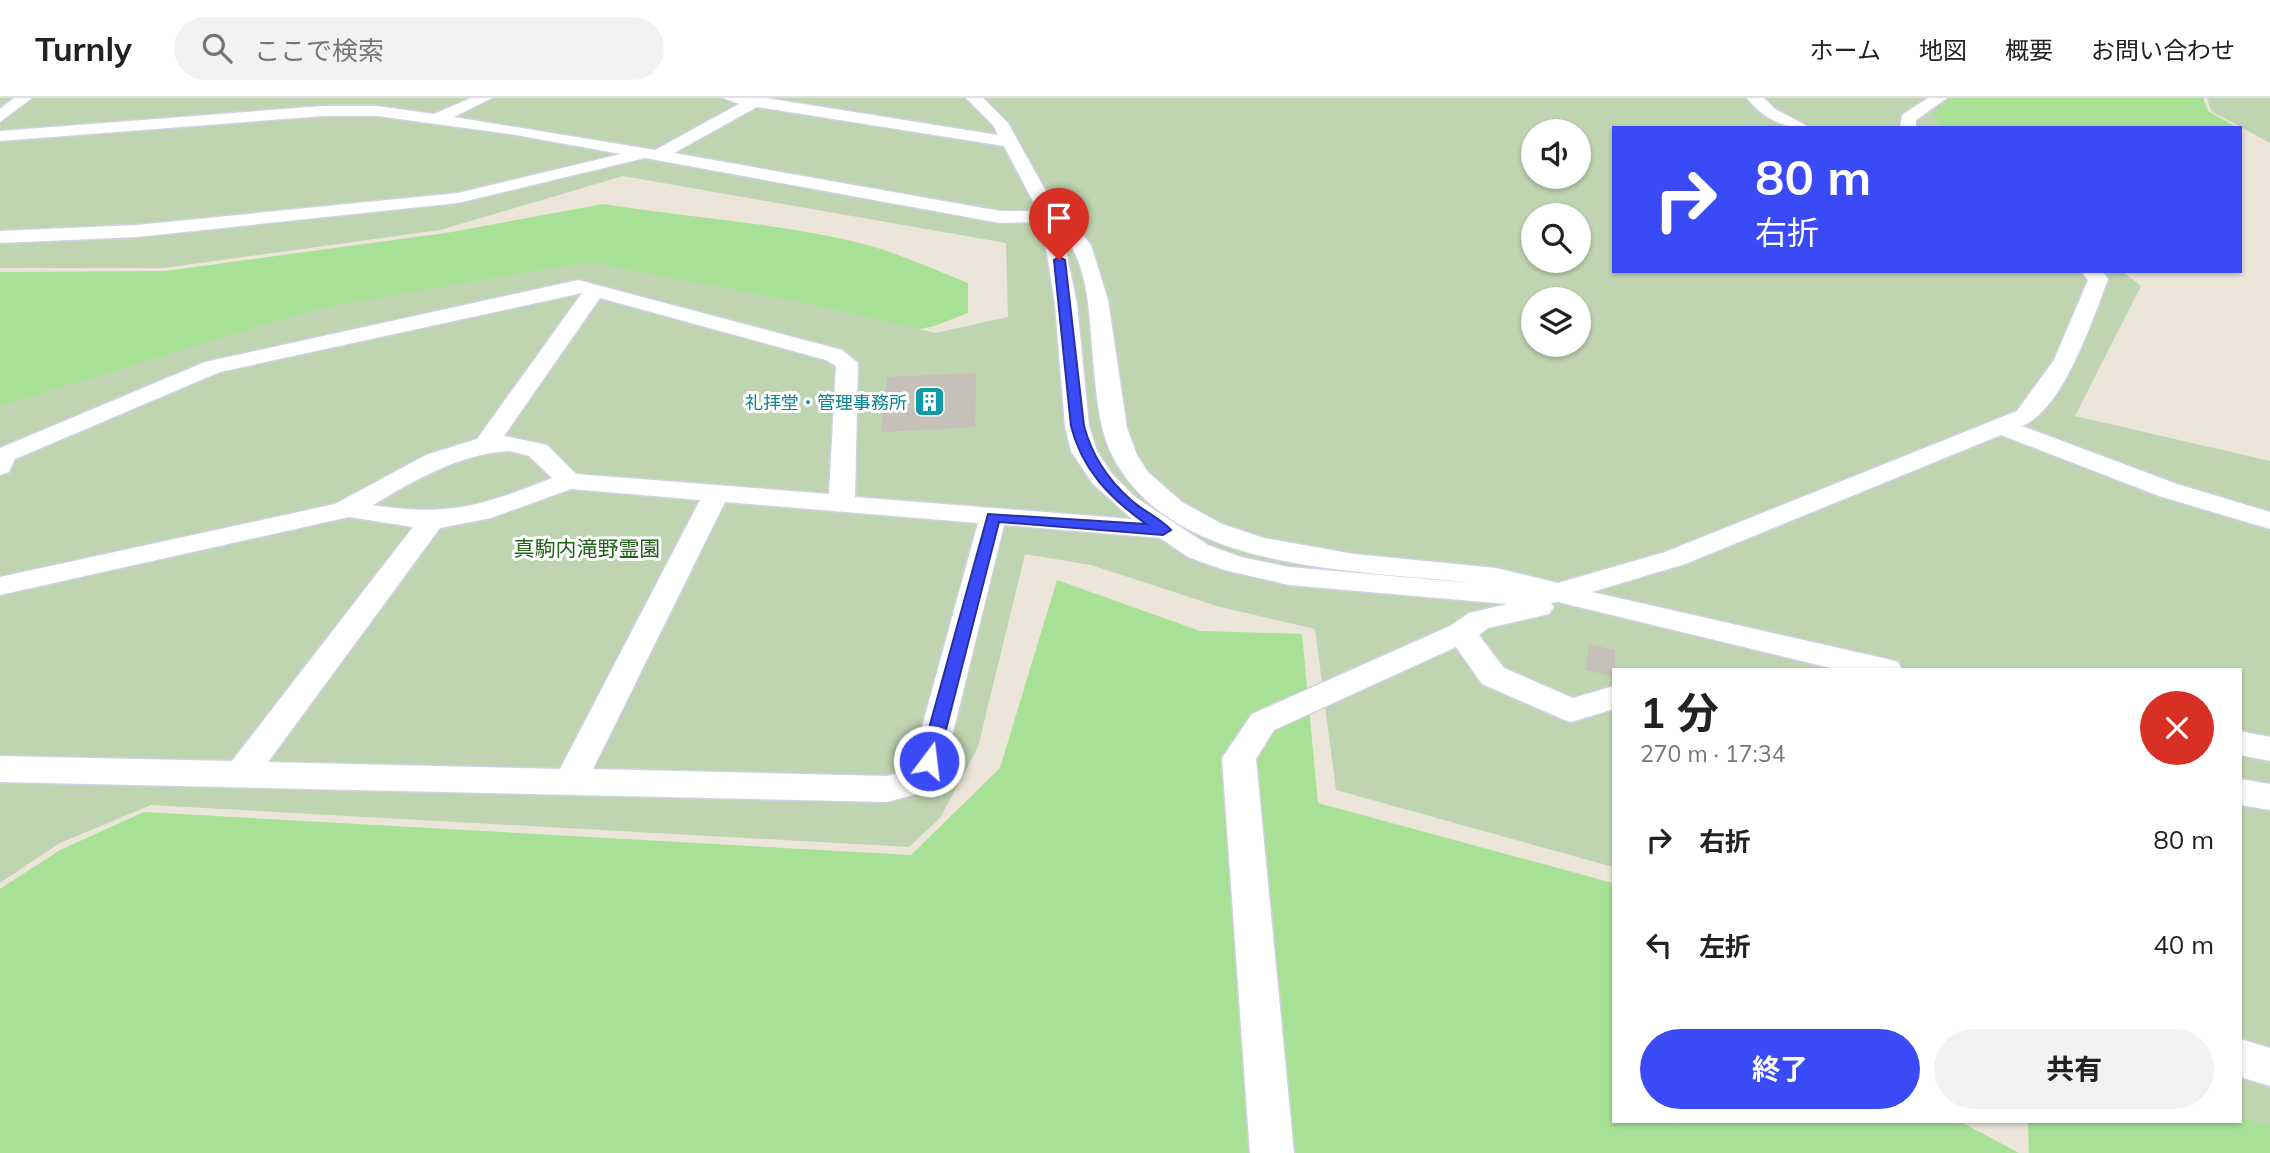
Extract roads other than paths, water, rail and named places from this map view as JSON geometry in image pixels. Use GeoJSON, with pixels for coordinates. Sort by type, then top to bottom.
{"type":"FeatureCollection","features":[{"type":"Feature","properties":{"kind":"street"},"geometry":{"type":"LineString","coordinates":[[0,117],[24,98]]}},
{"type":"Feature","properties":{"kind":"street"},"geometry":{"type":"LineString","coordinates":[[299,113],[311,98]]}},
{"type":"Feature","properties":{"kind":"street"},"geometry":{"type":"LineString","coordinates":[[440,117],[484,98]]}},
{"type":"Feature","properties":{"kind":"street"},"geometry":{"type":"LineString","coordinates":[[731,98],[758,100],[1009,142]]}},
{"type":"Feature","properties":{"kind":"street"},"geometry":{"type":"LineString","coordinates":[[974,98],[1000,123],[1051,216],[1080,242],[1090,265],[1111,406],[1123,449],[1135,474],[1162,503],[1173,522],[1198,551],[1234,564],[1289,576],[1501,595],[1555,593],[1675,558],[2026,416],[2065,361],[2098,279],[2093,273]]}},
{"type":"Feature","properties":{"kind":"street"},"geometry":{"type":"LineString","coordinates":[[1755,98],[1769,112],[1799,126]]}},
{"type":"Feature","properties":{"kind":"street"},"geometry":{"type":"LineString","coordinates":[[1908,126],[1908,118],[1939,98]]}},
{"type":"Feature","properties":{"kind":"street"},"geometry":{"type":"LineString","coordinates":[[0,237],[137,231],[458,198],[652,154],[758,100]]}},
{"type":"Feature","properties":{"kind":"street"},"geometry":{"type":"LineString","coordinates":[[0,136],[299,113],[377,111],[440,117],[1000,217],[1051,216]]}},
{"type":"Feature","properties":{"kind":"street"},"geometry":{"type":"LineString","coordinates":[[1051,216],[1066,304],[1077,426],[1084,451],[1102,479],[1126,503],[1173,522]]}},
{"type":"Feature","properties":{"kind":"street"},"geometry":{"type":"LineString","coordinates":[[1,459],[214,366],[578,286],[834,355],[847,363],[842,503]]}},
{"type":"Feature","properties":{"kind":"street"},"geometry":{"type":"LineString","coordinates":[[485,446],[595,290]]}},
{"type":"Feature","properties":{"kind":"street"},"geometry":{"type":"LineString","coordinates":[[2003,427],[2168,490],[2270,521]]}},
{"type":"Feature","properties":{"kind":"street"},"geometry":{"type":"LineString","coordinates":[[344,510],[433,461],[461,450],[485,446],[513,445],[534,449],[568,481]]}},
{"type":"Feature","properties":{"kind":"street"},"geometry":{"type":"LineString","coordinates":[[0,586],[344,510],[367,511],[388,518],[432,520],[479,513],[568,481],[993,517],[1173,522]]}},
{"type":"Feature","properties":{"kind":"street"},"geometry":{"type":"LineString","coordinates":[[570,782],[717,492]]}},
{"type":"Feature","properties":{"kind":"street"},"geometry":{"type":"LineString","coordinates":[[0,769],[887,789],[909,784],[929,761],[993,517]]}},
{"type":"Feature","properties":{"kind":"street"},"geometry":{"type":"LineString","coordinates":[[242,773],[432,520]]}},
{"type":"Feature","properties":{"kind":"street"},"geometry":{"type":"LineString","coordinates":[[1272,1153],[1239,758],[1263,722],[1461,633],[1479,620],[1541,607],[1555,593]]}},
{"type":"Feature","properties":{"kind":"street"},"geometry":{"type":"LineString","coordinates":[[1555,593],[1850,666],[1868,668]]}},
{"type":"Feature","properties":{"kind":"street"},"geometry":{"type":"LineString","coordinates":[[1461,633],[1493,676],[1571,710],[1612,698]]}},
{"type":"Feature","properties":{"kind":"street"},"geometry":{"type":"LineString","coordinates":[[2242,743],[2270,748]]}},
{"type":"Feature","properties":{"kind":"street"},"geometry":{"type":"LineString","coordinates":[[2242,792],[2270,797]]}},
{"type":"Feature","properties":{"kind":"street"},"geometry":{"type":"LineString","coordinates":[[2242,1059],[2270,1067]]}},
{"type":"Feature","properties":{"kind":"place","name":"礼拝堂・管理事務所"},"geometry":{"type":"Point","coordinates":[930,402]}},
{"type":"Feature","properties":{"kind":"park label","name":"真駒内滝野霊園"},"geometry":{"type":"Point","coordinates":[587,548]}}]}
